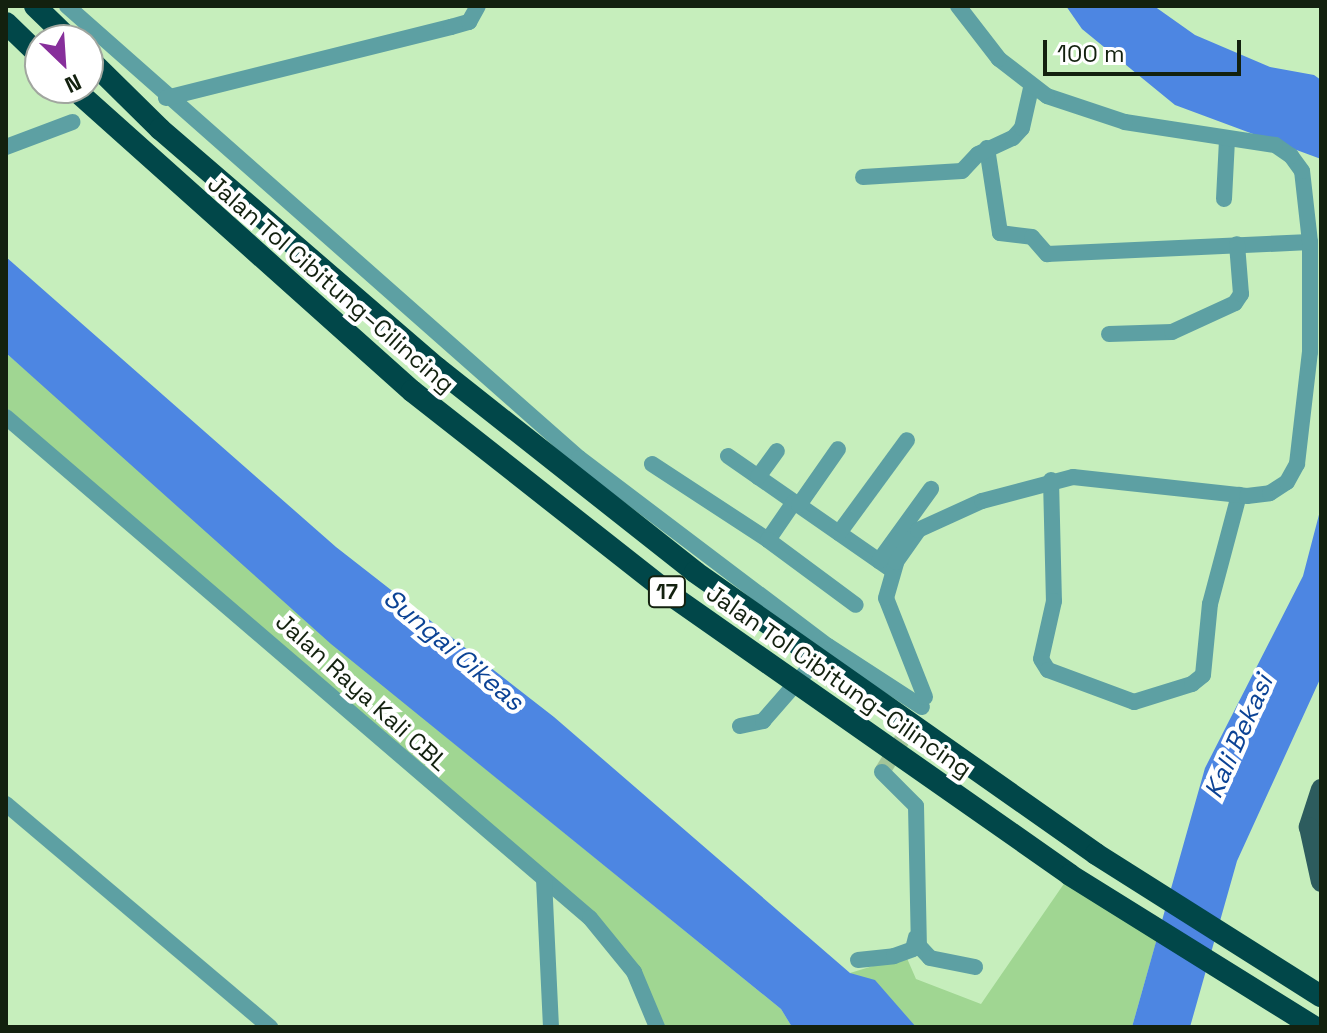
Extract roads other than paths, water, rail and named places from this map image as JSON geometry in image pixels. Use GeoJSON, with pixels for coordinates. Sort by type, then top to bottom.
{"type":"FeatureCollection","features":[{"type":"Feature","properties":{"kind":"highway"},"geometry":{"type":"LineString","coordinates":[[35,6],[54,24]]}},
{"type":"Feature","properties":{"kind":"highway"},"geometry":{"type":"LineString","coordinates":[[6,23],[24,40]]}},
{"type":"Feature","properties":{"kind":"highway","name":"Jalan Tol Cibitung–Cilincing"},"geometry":{"type":"LineString","coordinates":[[104,74],[160,129],[437,368],[695,572],[1096,854],[1321,996]]}},
{"type":"Feature","properties":{"kind":"highway","name":"Jalan Tol Cibitung–Cilincing"},"geometry":{"type":"LineString","coordinates":[[91,104],[412,391],[675,598],[1070,875],[1314,1027]]}},
{"type":"Feature","properties":{"kind":"main road"},"geometry":{"type":"LineString","coordinates":[[1319,799],[1310,841],[1321,882]]}},
{"type":"Feature","properties":{"kind":"street"},"geometry":{"type":"LineString","coordinates":[[67,6],[166,98],[579,458],[828,646],[924,702],[888,608],[885,565],[931,489]]}},
{"type":"Feature","properties":{"kind":"street"},"geometry":{"type":"LineString","coordinates":[[166,98],[469,22],[478,6]]}},
{"type":"Feature","properties":{"kind":"street"},"geometry":{"type":"LineString","coordinates":[[885,565],[929,522],[1051,480],[1111,478],[1239,495],[1270,493],[1287,482],[1297,464],[1310,352],[1310,242],[1298,163],[1275,145],[1125,122],[1031,88],[999,59],[958,6]]}},
{"type":"Feature","properties":{"kind":"street"},"geometry":{"type":"LineString","coordinates":[[863,177],[951,175],[962,171],[987,148],[1013,138],[1022,128],[1031,88]]}},
{"type":"Feature","properties":{"kind":"street"},"geometry":{"type":"LineString","coordinates":[[6,147],[72,122]]}},
{"type":"Feature","properties":{"kind":"street"},"geometry":{"type":"LineString","coordinates":[[1224,199],[1227,139]]}},
{"type":"Feature","properties":{"kind":"street"},"geometry":{"type":"LineString","coordinates":[[987,148],[1000,233],[1032,237],[1047,254],[1310,242]]}},
{"type":"Feature","properties":{"kind":"street"},"geometry":{"type":"LineString","coordinates":[[1109,334],[1172,332],[1235,303],[1241,294],[1237,244]]}},
{"type":"Feature","properties":{"kind":"street","name":"Jalan Raya Kali CBL"},"geometry":{"type":"LineString","coordinates":[[6,417],[590,918],[627,963],[657,1027]]}},
{"type":"Feature","properties":{"kind":"street"},"geometry":{"type":"LineString","coordinates":[[839,533],[907,440]]}},
{"type":"Feature","properties":{"kind":"street"},"geometry":{"type":"LineString","coordinates":[[768,540],[838,449]]}},
{"type":"Feature","properties":{"kind":"street"},"geometry":{"type":"LineString","coordinates":[[758,477],[777,451]]}},
{"type":"Feature","properties":{"kind":"street"},"geometry":{"type":"LineString","coordinates":[[728,456],[885,565]]}},
{"type":"Feature","properties":{"kind":"street"},"geometry":{"type":"LineString","coordinates":[[652,464],[768,540],[856,605]]}},
{"type":"Feature","properties":{"kind":"street"},"geometry":{"type":"LineString","coordinates":[[1051,480],[1054,601],[1043,637],[1043,665],[1134,702],[1192,684],[1203,675],[1210,604],[1239,495]]}},
{"type":"Feature","properties":{"kind":"street"},"geometry":{"type":"LineString","coordinates":[[740,726],[763,721],[828,646]]}},
{"type":"Feature","properties":{"kind":"street"},"geometry":{"type":"LineString","coordinates":[[858,960],[894,956],[913,949],[916,937],[916,806],[882,772]]}},
{"type":"Feature","properties":{"kind":"street"},"geometry":{"type":"LineString","coordinates":[[6,804],[270,1027]]}},
{"type":"Feature","properties":{"kind":"street"},"geometry":{"type":"LineString","coordinates":[[544,879],[551,1027]]}},
{"type":"Feature","properties":{"kind":"street"},"geometry":{"type":"LineString","coordinates":[[916,937],[930,958],[975,967]]}},
{"type":"Feature","properties":{"kind":"water"},"geometry":{"type":"Polygon","coordinates":[[[1066,6],[1154,6],[1195,35],[1270,67],[1314,75],[1321,80],[1321,159],[1175,105],[1082,29],[1066,6]]]}},
{"type":"Feature","properties":{"kind":"water","name":"Sungai Cikeas"},"geometry":{"type":"Polygon","coordinates":[[[6,257],[336,547],[554,717],[850,973],[875,980],[916,1027],[792,1027],[781,1009],[331,644],[6,353],[6,257]]]}},
{"type":"Feature","properties":{"kind":"water","name":"Kali Bekasi"},"geometry":{"type":"Polygon","coordinates":[[[1321,507],[1321,677],[1237,861],[1190,1027],[1132,1027],[1205,768],[1303,576],[1321,507]]]}},
{"type":"Feature","properties":{"kind":"tunnel"},"geometry":{"type":"LineString","coordinates":[[882,772],[916,717]]}}]}
